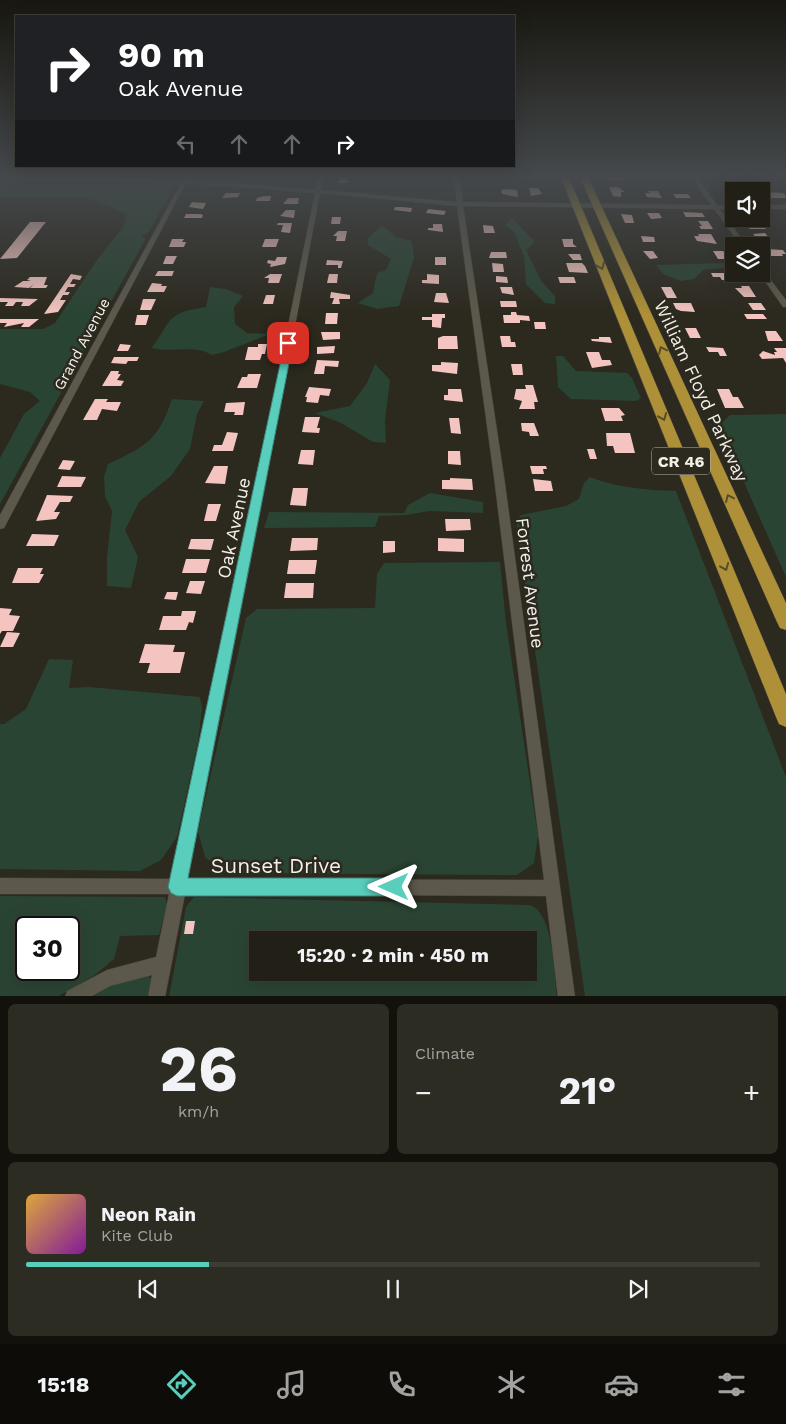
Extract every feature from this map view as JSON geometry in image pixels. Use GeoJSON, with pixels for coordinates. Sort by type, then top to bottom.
{"type":"FeatureCollection","features":[{"type":"Feature","properties":{"kind":"highway","name":"CR 46"},"geometry":{"type":"LineString","coordinates":[[583,221],[786,717]]}},
{"type":"Feature","properties":{"kind":"highway","name":"William Floyd Parkway"},"geometry":{"type":"LineString","coordinates":[[604,221],[786,622]]}},
{"type":"Feature","properties":{"kind":"street","name":"Grand Avenue"},"geometry":{"type":"LineString","coordinates":[[0,525],[163,221]]}},
{"type":"Feature","properties":{"kind":"street","name":"Oak Avenue"},"geometry":{"type":"LineString","coordinates":[[156,996],[255,513],[311,221]]}},
{"type":"Feature","properties":{"kind":"street","name":"Forrest Avenue"},"geometry":{"type":"LineString","coordinates":[[462,221],[499,477],[568,996]]}},
{"type":"Feature","properties":{"kind":"street"},"geometry":{"type":"LineString","coordinates":[[726,221],[737,237]]}},
{"type":"Feature","properties":{"kind":"street"},"geometry":{"type":"LineString","coordinates":[[769,282],[786,305]]}},
{"type":"Feature","properties":{"kind":"street","name":"Sunset Drive"},"geometry":{"type":"LineString","coordinates":[[0,886],[553,888]]}},
{"type":"Feature","properties":{"kind":"street"},"geometry":{"type":"LineString","coordinates":[[73,996],[107,978],[162,964]]}},
{"type":"Feature","properties":{"kind":"green space"},"geometry":{"type":"Polygon","coordinates":[[[125,221],[155,221],[149,232],[141,236],[146,238],[0,504],[0,458],[24,414],[40,401],[30,392],[0,384],[0,329],[43,329],[55,323],[97,260],[123,227],[125,221]]]}},
{"type":"Feature","properties":{"kind":"green space"},"geometry":{"type":"Polygon","coordinates":[[[509,221],[515,221],[535,242],[526,250],[542,282],[555,296],[555,304],[545,303],[526,284],[524,256],[514,232],[505,225],[509,221]]]}},
{"type":"Feature","properties":{"kind":"green space"},"geometry":{"type":"Polygon","coordinates":[[[382,225],[396,237],[412,241],[414,258],[399,306],[377,309],[358,303],[373,293],[377,273],[386,270],[391,259],[368,245],[368,238],[382,225]]]}},
{"type":"Feature","properties":{"kind":"green space"},"geometry":{"type":"Polygon","coordinates":[[[725,263],[725,268],[703,270],[694,279],[681,281],[663,274],[656,265],[725,263]]]}},
{"type":"Feature","properties":{"kind":"green space"},"geometry":{"type":"Polygon","coordinates":[[[210,287],[226,289],[243,296],[234,307],[235,324],[247,333],[270,334],[212,355],[190,349],[166,350],[151,348],[175,316],[186,311],[206,307],[210,287]]]}},
{"type":"Feature","properties":{"kind":"green space"},"geometry":{"type":"Polygon","coordinates":[[[556,356],[563,356],[576,371],[627,373],[632,378],[641,398],[636,401],[571,399],[558,387],[556,356]]]}},
{"type":"Feature","properties":{"kind":"green space"},"geometry":{"type":"Polygon","coordinates":[[[375,364],[390,380],[385,421],[386,443],[373,442],[341,423],[315,413],[350,406],[367,383],[375,364]]]}},
{"type":"Feature","properties":{"kind":"green space"},"geometry":{"type":"Polygon","coordinates":[[[172,399],[204,401],[197,414],[190,449],[171,476],[139,502],[125,530],[138,557],[131,588],[107,586],[107,557],[112,511],[105,496],[104,477],[108,464],[142,446],[156,433],[162,424],[172,399]]]}},
{"type":"Feature","properties":{"kind":"green space"},"geometry":{"type":"Polygon","coordinates":[[[786,414],[786,577],[719,426],[730,415],[786,414]]]}},
{"type":"Feature","properties":{"kind":"green space"},"geometry":{"type":"Polygon","coordinates":[[[590,477],[622,486],[676,491],[786,777],[786,996],[585,996],[516,520],[521,515],[566,506],[579,499],[584,483],[590,477]]]}},
{"type":"Feature","properties":{"kind":"green space"},"geometry":{"type":"Polygon","coordinates":[[[430,493],[483,502],[483,513],[429,511],[407,515],[379,516],[375,527],[264,528],[269,512],[404,513],[408,505],[430,493]]]}},
{"type":"Feature","properties":{"kind":"green space"},"geometry":{"type":"Polygon","coordinates":[[[500,562],[506,623],[538,836],[534,863],[517,875],[224,873],[205,857],[198,831],[246,618],[257,609],[375,608],[377,574],[384,563],[500,562]]]}},
{"type":"Feature","properties":{"kind":"green space"},"geometry":{"type":"Polygon","coordinates":[[[49,659],[73,660],[69,688],[89,687],[200,697],[202,708],[198,742],[177,837],[161,860],[140,871],[0,869],[0,724],[4,724],[26,709],[49,659]]]}},
{"type":"Feature","properties":{"kind":"green space"},"geometry":{"type":"Polygon","coordinates":[[[0,896],[165,897],[167,905],[159,935],[120,936],[114,959],[95,975],[59,996],[0,996],[0,896]]]}},
{"type":"Feature","properties":{"kind":"green space"},"geometry":{"type":"Polygon","coordinates":[[[194,897],[530,905],[538,910],[548,932],[557,996],[169,996],[186,907],[194,897]]]}},
{"type":"Feature","properties":{"kind":"green space"},"geometry":{"type":"Polygon","coordinates":[[[149,976],[154,982],[152,996],[89,996],[107,984],[149,976]]]}},
{"type":"Feature","properties":{"kind":"building"},"geometry":{"type":"Polygon","coordinates":[[[331,221],[340,221],[340,224],[331,224],[331,221]]]}},
{"type":"Feature","properties":{"kind":"building"},"geometry":{"type":"Polygon","coordinates":[[[698,221],[708,221],[713,229],[701,229],[699,226],[702,226],[698,221]]]}},
{"type":"Feature","properties":{"kind":"building"},"geometry":{"type":"Polygon","coordinates":[[[30,222],[46,222],[17,258],[0,259],[30,222]]]}},
{"type":"Feature","properties":{"kind":"building"},"geometry":{"type":"Polygon","coordinates":[[[278,223],[292,223],[290,233],[281,232],[283,225],[277,225],[278,223]]]}},
{"type":"Feature","properties":{"kind":"building"},"geometry":{"type":"Polygon","coordinates":[[[433,224],[442,224],[443,232],[428,230],[428,228],[433,228],[433,224]]]}},
{"type":"Feature","properties":{"kind":"building"},"geometry":{"type":"Polygon","coordinates":[[[483,225],[493,226],[495,233],[484,233],[483,225]]]}},
{"type":"Feature","properties":{"kind":"building"},"geometry":{"type":"Polygon","coordinates":[[[748,227],[764,227],[766,229],[750,229],[748,227]]]}},
{"type":"Feature","properties":{"kind":"building"},"geometry":{"type":"Polygon","coordinates":[[[338,231],[347,231],[345,241],[336,241],[337,236],[333,236],[338,231]]]}},
{"type":"Feature","properties":{"kind":"building"},"geometry":{"type":"Polygon","coordinates":[[[765,233],[768,237],[756,237],[753,234],[765,233]]]}},
{"type":"Feature","properties":{"kind":"building"},"geometry":{"type":"Polygon","coordinates":[[[698,234],[711,234],[717,244],[697,241],[694,236],[699,236],[698,234]]]}},
{"type":"Feature","properties":{"kind":"building"},"geometry":{"type":"Polygon","coordinates":[[[641,236],[654,237],[655,242],[643,242],[641,236]]]}},
{"type":"Feature","properties":{"kind":"building"},"geometry":{"type":"Polygon","coordinates":[[[172,239],[184,239],[182,242],[186,242],[184,247],[169,247],[172,239]]]}},
{"type":"Feature","properties":{"kind":"building"},"geometry":{"type":"Polygon","coordinates":[[[265,239],[279,239],[276,247],[262,247],[265,239]]]}},
{"type":"Feature","properties":{"kind":"building"},"geometry":{"type":"Polygon","coordinates":[[[562,239],[573,239],[573,244],[577,247],[564,247],[562,239]]]}},
{"type":"Feature","properties":{"kind":"building"},"geometry":{"type":"Polygon","coordinates":[[[770,249],[783,250],[786,254],[782,254],[783,256],[771,256],[770,249]]]}},
{"type":"Feature","properties":{"kind":"building"},"geometry":{"type":"Polygon","coordinates":[[[643,251],[653,251],[658,258],[650,259],[643,251]]]}},
{"type":"Feature","properties":{"kind":"building"},"geometry":{"type":"Polygon","coordinates":[[[713,251],[723,251],[725,259],[718,259],[713,251]]]}},
{"type":"Feature","properties":{"kind":"building"},"geometry":{"type":"Polygon","coordinates":[[[491,252],[506,252],[507,258],[489,258],[491,252]]]}},
{"type":"Feature","properties":{"kind":"building"},"geometry":{"type":"Polygon","coordinates":[[[568,254],[580,254],[582,260],[573,260],[568,254]]]}},
{"type":"Feature","properties":{"kind":"building"},"geometry":{"type":"Polygon","coordinates":[[[166,256],[177,256],[173,264],[163,264],[166,256]]]}},
{"type":"Feature","properties":{"kind":"building"},"geometry":{"type":"Polygon","coordinates":[[[277,257],[287,257],[285,264],[270,267],[271,264],[267,263],[268,260],[275,261],[277,257]]]}},
{"type":"Feature","properties":{"kind":"building"},"geometry":{"type":"Polygon","coordinates":[[[435,257],[446,257],[446,265],[435,265],[435,257]]]}},
{"type":"Feature","properties":{"kind":"building"},"geometry":{"type":"Polygon","coordinates":[[[327,260],[343,261],[341,268],[338,268],[338,265],[326,265],[327,260]]]}},
{"type":"Feature","properties":{"kind":"building"},"geometry":{"type":"Polygon","coordinates":[[[492,263],[503,264],[504,272],[493,272],[492,263]]]}},
{"type":"Feature","properties":{"kind":"building"},"geometry":{"type":"Polygon","coordinates":[[[566,263],[582,263],[588,273],[569,272],[566,263]]]}},
{"type":"Feature","properties":{"kind":"building"},"geometry":{"type":"Polygon","coordinates":[[[158,271],[174,271],[172,276],[155,276],[158,271]]]}},
{"type":"Feature","properties":{"kind":"building"},"geometry":{"type":"Polygon","coordinates":[[[711,273],[725,273],[725,280],[720,277],[713,277],[711,273]]]}},
{"type":"Feature","properties":{"kind":"building"},"geometry":{"type":"Polygon","coordinates":[[[71,274],[82,276],[80,280],[73,279],[70,284],[76,284],[74,287],[68,287],[65,292],[70,292],[68,295],[63,295],[60,300],[66,300],[58,312],[44,314],[71,274]]]}},
{"type":"Feature","properties":{"kind":"building"},"geometry":{"type":"Polygon","coordinates":[[[270,274],[282,274],[279,283],[268,283],[269,278],[264,278],[270,274]]]}},
{"type":"Feature","properties":{"kind":"building"},"geometry":{"type":"Polygon","coordinates":[[[329,274],[338,274],[337,283],[327,283],[329,274]]]}},
{"type":"Feature","properties":{"kind":"building"},"geometry":{"type":"Polygon","coordinates":[[[427,274],[439,275],[439,284],[422,283],[422,280],[427,280],[427,274]]]}},
{"type":"Feature","properties":{"kind":"building"},"geometry":{"type":"Polygon","coordinates":[[[496,276],[507,277],[508,283],[496,282],[496,276]]]}},
{"type":"Feature","properties":{"kind":"building"},"geometry":{"type":"Polygon","coordinates":[[[30,277],[47,277],[44,285],[48,285],[46,288],[30,288],[34,284],[29,288],[14,287],[23,281],[31,281],[27,280],[30,277]]]}},
{"type":"Feature","properties":{"kind":"building"},"geometry":{"type":"Polygon","coordinates":[[[558,277],[574,277],[576,283],[560,283],[558,277]]]}},
{"type":"Feature","properties":{"kind":"building"},"geometry":{"type":"Polygon","coordinates":[[[152,283],[167,286],[164,292],[147,292],[152,283]]]}},
{"type":"Feature","properties":{"kind":"building"},"geometry":{"type":"Polygon","coordinates":[[[741,286],[749,286],[756,297],[744,297],[735,288],[742,288],[741,286]]]}},
{"type":"Feature","properties":{"kind":"building"},"geometry":{"type":"Polygon","coordinates":[[[500,287],[512,287],[514,295],[502,293],[500,287]]]}},
{"type":"Feature","properties":{"kind":"building"},"geometry":{"type":"Polygon","coordinates":[[[661,287],[671,287],[677,298],[667,298],[661,287]]]}},
{"type":"Feature","properties":{"kind":"building"},"geometry":{"type":"Polygon","coordinates":[[[331,292],[350,295],[350,299],[339,299],[340,304],[332,304],[334,298],[330,298],[331,292]]]}},
{"type":"Feature","properties":{"kind":"building"},"geometry":{"type":"Polygon","coordinates":[[[436,293],[446,293],[449,303],[434,302],[436,293]]]}},
{"type":"Feature","properties":{"kind":"building"},"geometry":{"type":"Polygon","coordinates":[[[266,295],[275,295],[273,304],[263,304],[266,295]]]}},
{"type":"Feature","properties":{"kind":"building"},"geometry":{"type":"Polygon","coordinates":[[[0,298],[38,299],[29,306],[21,306],[23,302],[16,302],[13,306],[5,306],[8,302],[0,302],[0,298]]]}},
{"type":"Feature","properties":{"kind":"building"},"geometry":{"type":"Polygon","coordinates":[[[143,299],[156,299],[151,310],[140,310],[143,299]]]}},
{"type":"Feature","properties":{"kind":"building"},"geometry":{"type":"Polygon","coordinates":[[[500,301],[516,301],[517,307],[501,307],[500,301]]]}},
{"type":"Feature","properties":{"kind":"building"},"geometry":{"type":"Polygon","coordinates":[[[673,303],[691,303],[695,312],[676,309],[673,303]]]}},
{"type":"Feature","properties":{"kind":"building"},"geometry":{"type":"Polygon","coordinates":[[[748,303],[761,303],[766,310],[753,310],[748,303]]]}},
{"type":"Feature","properties":{"kind":"building"},"geometry":{"type":"Polygon","coordinates":[[[511,312],[516,312],[517,315],[529,316],[530,321],[520,320],[520,323],[504,323],[503,315],[511,315],[511,312]]]}},
{"type":"Feature","properties":{"kind":"building"},"geometry":{"type":"Polygon","coordinates":[[[326,313],[338,313],[337,324],[325,324],[326,313]]]}},
{"type":"Feature","properties":{"kind":"building"},"geometry":{"type":"Polygon","coordinates":[[[432,314],[445,314],[445,318],[442,318],[441,328],[432,327],[432,320],[422,320],[422,317],[432,317],[432,314]]]}},
{"type":"Feature","properties":{"kind":"building"},"geometry":{"type":"Polygon","coordinates":[[[744,314],[763,314],[767,319],[747,319],[744,314]]]}},
{"type":"Feature","properties":{"kind":"building"},"geometry":{"type":"Polygon","coordinates":[[[137,315],[149,315],[146,325],[135,325],[137,315]]]}},
{"type":"Feature","properties":{"kind":"building"},"geometry":{"type":"Polygon","coordinates":[[[0,319],[39,319],[29,327],[21,327],[24,323],[4,327],[7,323],[0,323],[0,319]]]}},
{"type":"Feature","properties":{"kind":"building"},"geometry":{"type":"Polygon","coordinates":[[[534,322],[545,322],[546,329],[535,329],[534,322]]]}},
{"type":"Feature","properties":{"kind":"building"},"geometry":{"type":"Polygon","coordinates":[[[685,328],[696,328],[701,338],[690,338],[685,328]]]}},
{"type":"Feature","properties":{"kind":"building"},"geometry":{"type":"Polygon","coordinates":[[[765,331],[776,331],[783,341],[768,341],[765,331]]]}},
{"type":"Feature","properties":{"kind":"building"},"geometry":{"type":"Polygon","coordinates":[[[321,332],[340,332],[340,339],[323,340],[321,332]]]}},
{"type":"Feature","properties":{"kind":"building"},"geometry":{"type":"Polygon","coordinates":[[[457,336],[458,349],[438,349],[438,338],[457,336]]]}},
{"type":"Feature","properties":{"kind":"building"},"geometry":{"type":"Polygon","coordinates":[[[500,336],[510,336],[511,342],[515,342],[516,347],[502,347],[500,336]]]}},
{"type":"Feature","properties":{"kind":"building"},"geometry":{"type":"Polygon","coordinates":[[[599,337],[610,337],[612,343],[592,341],[591,339],[599,339],[599,337]]]}},
{"type":"Feature","properties":{"kind":"building"},"geometry":{"type":"Polygon","coordinates":[[[120,344],[131,345],[128,351],[117,351],[120,344]]]}},
{"type":"Feature","properties":{"kind":"building"},"geometry":{"type":"Polygon","coordinates":[[[258,344],[267,344],[265,354],[262,354],[260,360],[245,360],[248,347],[258,347],[258,344]]]}},
{"type":"Feature","properties":{"kind":"building"},"geometry":{"type":"Polygon","coordinates":[[[335,346],[334,353],[317,354],[317,347],[335,346]]]}},
{"type":"Feature","properties":{"kind":"building"},"geometry":{"type":"Polygon","coordinates":[[[706,347],[723,348],[727,356],[720,356],[718,352],[709,352],[706,347]]]}},
{"type":"Feature","properties":{"kind":"building"},"geometry":{"type":"Polygon","coordinates":[[[774,348],[786,348],[786,363],[783,358],[762,359],[759,355],[763,351],[775,355],[774,352],[777,352],[774,348]]]}},
{"type":"Feature","properties":{"kind":"building"},"geometry":{"type":"Polygon","coordinates":[[[586,352],[599,352],[602,360],[610,360],[612,365],[592,368],[586,352]]]}},
{"type":"Feature","properties":{"kind":"building"},"geometry":{"type":"Polygon","coordinates":[[[114,357],[139,357],[137,361],[128,361],[126,364],[111,363],[114,357]]]}},
{"type":"Feature","properties":{"kind":"building"},"geometry":{"type":"Polygon","coordinates":[[[317,360],[339,361],[338,367],[325,366],[324,374],[314,374],[317,360]]]}},
{"type":"Feature","properties":{"kind":"building"},"geometry":{"type":"Polygon","coordinates":[[[441,362],[458,363],[457,374],[432,371],[432,365],[441,365],[441,362]]]}},
{"type":"Feature","properties":{"kind":"building"},"geometry":{"type":"Polygon","coordinates":[[[511,364],[522,364],[523,375],[513,375],[511,364]]]}},
{"type":"Feature","properties":{"kind":"building"},"geometry":{"type":"Polygon","coordinates":[[[111,371],[119,371],[118,374],[121,374],[117,380],[124,381],[121,386],[102,386],[111,371]]]}},
{"type":"Feature","properties":{"kind":"building"},"geometry":{"type":"Polygon","coordinates":[[[248,374],[261,374],[257,388],[237,388],[242,377],[247,377],[248,374]]]}},
{"type":"Feature","properties":{"kind":"building"},"geometry":{"type":"Polygon","coordinates":[[[525,385],[533,385],[538,402],[534,402],[535,409],[519,409],[522,401],[514,399],[516,389],[526,389],[525,385]]]}},
{"type":"Feature","properties":{"kind":"building"},"geometry":{"type":"Polygon","coordinates":[[[309,387],[331,389],[329,396],[320,395],[318,403],[306,402],[307,397],[305,397],[309,387]]]}},
{"type":"Feature","properties":{"kind":"building"},"geometry":{"type":"Polygon","coordinates":[[[448,389],[461,389],[463,402],[444,400],[444,395],[448,395],[448,389]]]}},
{"type":"Feature","properties":{"kind":"building"},"geometry":{"type":"Polygon","coordinates":[[[717,389],[729,389],[733,397],[738,397],[744,408],[725,408],[717,389]]]}},
{"type":"Feature","properties":{"kind":"building"},"geometry":{"type":"Polygon","coordinates":[[[95,399],[108,399],[106,402],[121,402],[117,411],[102,409],[97,420],[83,420],[95,399]]]}},
{"type":"Feature","properties":{"kind":"building"},"geometry":{"type":"Polygon","coordinates":[[[245,402],[243,415],[234,415],[235,412],[224,412],[226,403],[245,402]]]}},
{"type":"Feature","properties":{"kind":"building"},"geometry":{"type":"Polygon","coordinates":[[[601,408],[619,408],[625,415],[621,416],[623,421],[605,421],[601,408]]]}},
{"type":"Feature","properties":{"kind":"building"},"geometry":{"type":"Polygon","coordinates":[[[305,417],[320,417],[317,428],[320,428],[319,433],[302,432],[305,417]]]}},
{"type":"Feature","properties":{"kind":"building"},"geometry":{"type":"Polygon","coordinates":[[[449,418],[459,418],[461,434],[451,433],[449,418]]]}},
{"type":"Feature","properties":{"kind":"building"},"geometry":{"type":"Polygon","coordinates":[[[521,423],[534,423],[539,436],[530,436],[529,432],[522,431],[521,423]]]}},
{"type":"Feature","properties":{"kind":"building"},"geometry":{"type":"Polygon","coordinates":[[[227,432],[238,433],[233,451],[212,451],[214,445],[222,445],[227,432]]]}},
{"type":"Feature","properties":{"kind":"building"},"geometry":{"type":"Polygon","coordinates":[[[606,433],[630,433],[635,453],[615,453],[613,446],[607,446],[606,433]]]}},
{"type":"Feature","properties":{"kind":"building"},"geometry":{"type":"Polygon","coordinates":[[[587,449],[594,449],[597,459],[590,459],[587,449]]]}},
{"type":"Feature","properties":{"kind":"building"},"geometry":{"type":"Polygon","coordinates":[[[301,450],[315,450],[313,465],[298,464],[301,450]]]}},
{"type":"Feature","properties":{"kind":"building"},"geometry":{"type":"Polygon","coordinates":[[[448,451],[460,451],[461,465],[448,464],[448,451]]]}},
{"type":"Feature","properties":{"kind":"building"},"geometry":{"type":"Polygon","coordinates":[[[63,460],[75,461],[70,470],[58,469],[63,460]]]}},
{"type":"Feature","properties":{"kind":"building"},"geometry":{"type":"Polygon","coordinates":[[[214,466],[228,466],[225,484],[205,483],[214,466]]]}},
{"type":"Feature","properties":{"kind":"building"},"geometry":{"type":"Polygon","coordinates":[[[530,466],[546,466],[547,469],[543,469],[544,474],[532,474],[530,466]]]}},
{"type":"Feature","properties":{"kind":"building"},"geometry":{"type":"Polygon","coordinates":[[[62,476],[86,477],[81,487],[57,487],[62,476]]]}},
{"type":"Feature","properties":{"kind":"building"},"geometry":{"type":"Polygon","coordinates":[[[450,478],[472,479],[473,490],[442,489],[442,480],[450,480],[450,478]]]}},
{"type":"Feature","properties":{"kind":"building"},"geometry":{"type":"Polygon","coordinates":[[[533,479],[551,481],[553,491],[535,491],[533,479]]]}},
{"type":"Feature","properties":{"kind":"building"},"geometry":{"type":"Polygon","coordinates":[[[293,488],[308,488],[306,506],[290,505],[293,488]]]}},
{"type":"Feature","properties":{"kind":"building"},"geometry":{"type":"Polygon","coordinates":[[[47,495],[73,496],[70,502],[60,502],[54,512],[60,512],[56,519],[36,521],[47,495]]]}},
{"type":"Feature","properties":{"kind":"building"},"geometry":{"type":"Polygon","coordinates":[[[208,504],[221,504],[216,521],[204,521],[208,504]]]}},
{"type":"Feature","properties":{"kind":"building"},"geometry":{"type":"Polygon","coordinates":[[[445,519],[470,519],[471,530],[446,531],[445,519]]]}},
{"type":"Feature","properties":{"kind":"building"},"geometry":{"type":"Polygon","coordinates":[[[32,534],[59,535],[54,546],[26,546],[32,534]]]}},
{"type":"Feature","properties":{"kind":"building"},"geometry":{"type":"Polygon","coordinates":[[[292,538],[318,538],[317,550],[290,551],[292,538]]]}},
{"type":"Feature","properties":{"kind":"building"},"geometry":{"type":"Polygon","coordinates":[[[438,538],[464,539],[464,552],[438,551],[438,538]]]}},
{"type":"Feature","properties":{"kind":"building"},"geometry":{"type":"Polygon","coordinates":[[[191,539],[214,539],[211,550],[188,549],[191,539]]]}},
{"type":"Feature","properties":{"kind":"building"},"geometry":{"type":"Polygon","coordinates":[[[383,541],[395,541],[395,552],[383,553],[383,541]]]}},
{"type":"Feature","properties":{"kind":"building"},"geometry":{"type":"Polygon","coordinates":[[[186,559],[210,559],[206,573],[182,573],[186,559]]]}},
{"type":"Feature","properties":{"kind":"building"},"geometry":{"type":"Polygon","coordinates":[[[289,560],[317,560],[315,574],[287,574],[289,560]]]}},
{"type":"Feature","properties":{"kind":"building"},"geometry":{"type":"Polygon","coordinates":[[[18,568],[43,568],[40,574],[44,574],[39,583],[12,583],[18,568]]]}},
{"type":"Feature","properties":{"kind":"building"},"geometry":{"type":"Polygon","coordinates":[[[190,581],[205,581],[201,594],[186,593],[190,581]]]}},
{"type":"Feature","properties":{"kind":"building"},"geometry":{"type":"Polygon","coordinates":[[[286,583],[314,583],[313,598],[284,598],[286,583]]]}},
{"type":"Feature","properties":{"kind":"building"},"geometry":{"type":"Polygon","coordinates":[[[167,592],[178,592],[176,600],[164,599],[167,592]]]}},
{"type":"Feature","properties":{"kind":"building"},"geometry":{"type":"Polygon","coordinates":[[[0,608],[12,609],[9,615],[20,616],[13,631],[2,631],[0,634],[0,608]]]}},
{"type":"Feature","properties":{"kind":"building"},"geometry":{"type":"Polygon","coordinates":[[[182,611],[196,611],[193,623],[189,622],[186,630],[159,630],[163,616],[181,616],[182,611]]]}},
{"type":"Feature","properties":{"kind":"building"},"geometry":{"type":"Polygon","coordinates":[[[7,632],[20,633],[13,647],[0,647],[7,632]]]}},
{"type":"Feature","properties":{"kind":"building"},"geometry":{"type":"Polygon","coordinates":[[[145,644],[175,645],[173,652],[185,652],[180,673],[147,673],[150,663],[139,663],[145,644]]]}},
{"type":"Feature","properties":{"kind":"building"},"geometry":{"type":"Polygon","coordinates":[[[186,921],[195,921],[193,934],[184,934],[186,921]]]}},
{"type":"Feature","properties":{"kind":"route"},"geometry":{"type":"LineString","coordinates":[[288,343],[255,513],[177,887],[394,887]]}}]}
